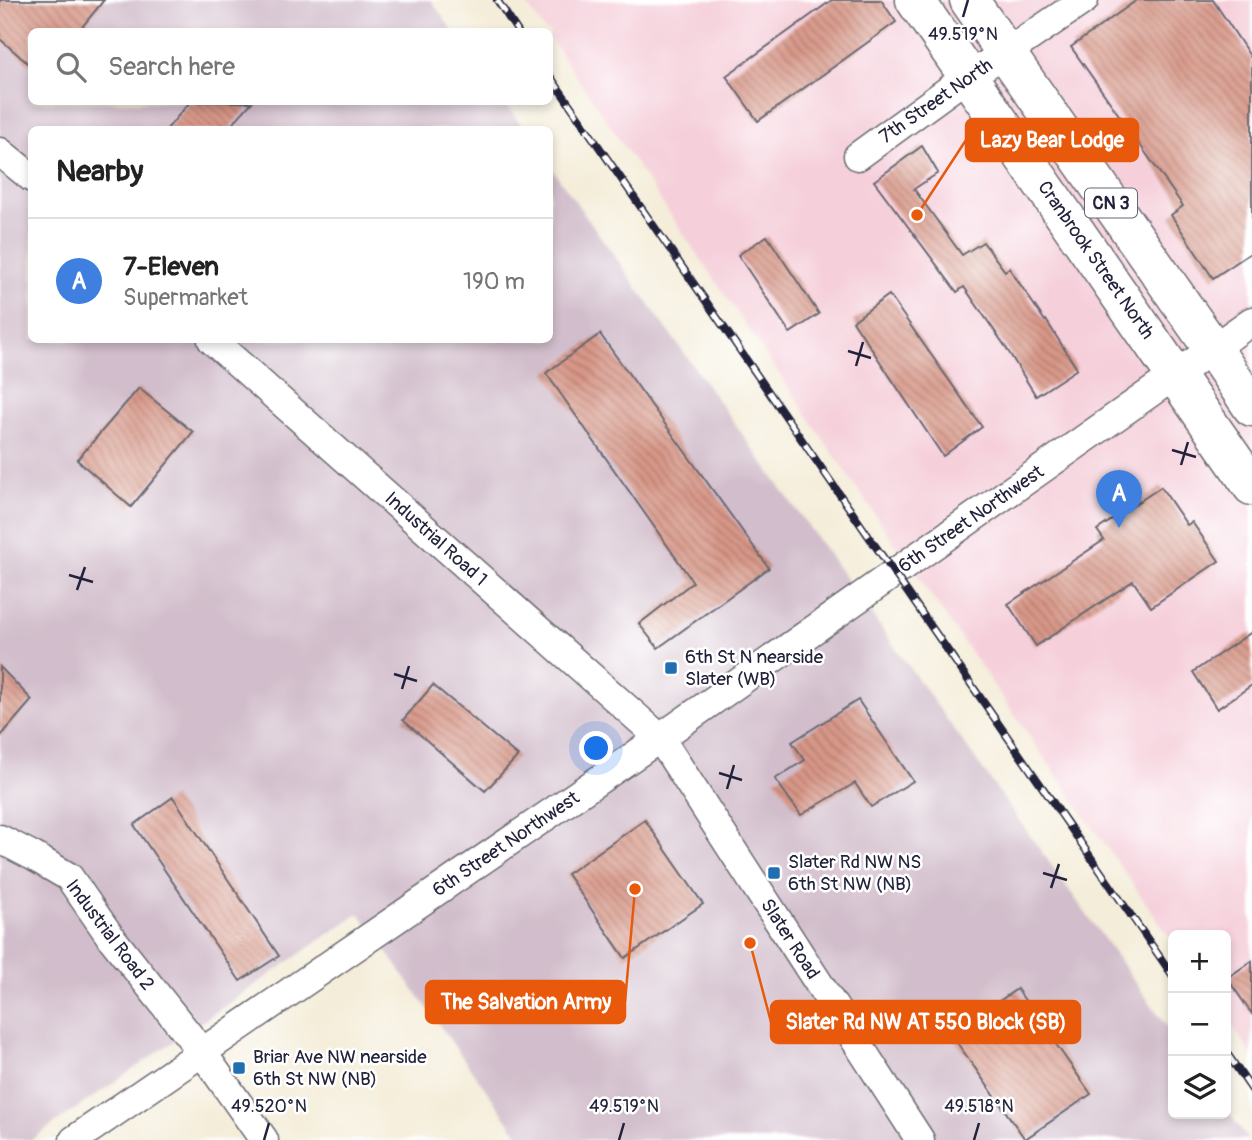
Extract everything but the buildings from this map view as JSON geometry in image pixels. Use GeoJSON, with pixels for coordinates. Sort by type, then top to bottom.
{"type":"FeatureCollection","features":[{"type":"Feature","properties":{"kind":"highway","name":"Cranbrook Street North"},"geometry":{"type":"LineString","coordinates":[[915,0],[1252,486]]}},
{"type":"Feature","properties":{"kind":"highway","name":"CN 3"},"geometry":{"type":"LineString","coordinates":[[969,0],[1252,407]]}},
{"type":"Feature","properties":{"kind":"street","name":"7th Street North"},"geometry":{"type":"LineString","coordinates":[[858,156],[968,76],[1084,0]]}},
{"type":"Feature","properties":{"kind":"street"},"geometry":{"type":"LineString","coordinates":[[0,152],[28,175]]}},
{"type":"Feature","properties":{"kind":"street","name":"6th Street Northwest"},"geometry":{"type":"LineString","coordinates":[[74,1140],[660,738],[1252,321]]}},
{"type":"Feature","properties":{"kind":"street","name":"Industrial Road 1"},"geometry":{"type":"LineString","coordinates":[[215,343],[660,738]]}},
{"type":"Feature","properties":{"kind":"street","name":"Slater Road"},"geometry":{"type":"LineString","coordinates":[[660,738],[920,1140]]}},
{"type":"Feature","properties":{"kind":"street","name":"Industrial Road 2"},"geometry":{"type":"LineString","coordinates":[[0,839],[69,877],[110,936],[202,1052],[264,1140]]}},
{"type":"Feature","properties":{"kind":"shaded area"},"geometry":{"type":"Polygon","coordinates":[[[0,0],[431,0],[451,28],[28,28],[28,105],[506,105],[522,126],[28,126],[28,343],[553,343],[553,170],[1168,1028],[1168,1119],[1231,1119],[1231,1116],[1248,1140],[522,1140],[359,913],[31,1140],[0,1140],[0,0]]]}},
{"type":"Feature","properties":{"kind":"shaded area"},"geometry":{"type":"Polygon","coordinates":[[[524,0],[1252,0],[1252,1055],[1231,1024],[1231,930],[1168,930],[1168,935],[884,528],[553,42],[553,28],[543,28],[524,0]]]}},
{"type":"Feature","properties":{"kind":"railway"},"geometry":{"type":"LineString","coordinates":[[497,0],[515,28]]}},
{"type":"Feature","properties":{"kind":"railway"},"geometry":{"type":"LineString","coordinates":[[553,80],[1168,969]]}},
{"type":"Feature","properties":{"kind":"railway"},"geometry":{"type":"LineString","coordinates":[[1229,1056],[1252,1090]]}},
{"type":"Feature","properties":{"kind":"place","name":"Lazy Bear Lodge"},"geometry":{"type":"Point","coordinates":[917,215]}},
{"type":"Feature","properties":{"kind":"place","name":"7-Eleven"},"geometry":{"type":"Point","coordinates":[1119,528]}},
{"type":"Feature","properties":{"kind":"place","name":"6th St N nearside Slater (WB)"},"geometry":{"type":"Point","coordinates":[671,668]}},
{"type":"Feature","properties":{"kind":"place","name":"Slater Rd NW NS 6th St NW (NB)"},"geometry":{"type":"Point","coordinates":[774,873]}},
{"type":"Feature","properties":{"kind":"place","name":"The Salvation Army"},"geometry":{"type":"Point","coordinates":[635,889]}},
{"type":"Feature","properties":{"kind":"place","name":"Slater Rd NW AT 550 Block (SB)"},"geometry":{"type":"Point","coordinates":[750,943]}},
{"type":"Feature","properties":{"kind":"place","name":"Briar Ave NW nearside 6th St NW (NB)"},"geometry":{"type":"Point","coordinates":[239,1068]}}]}
